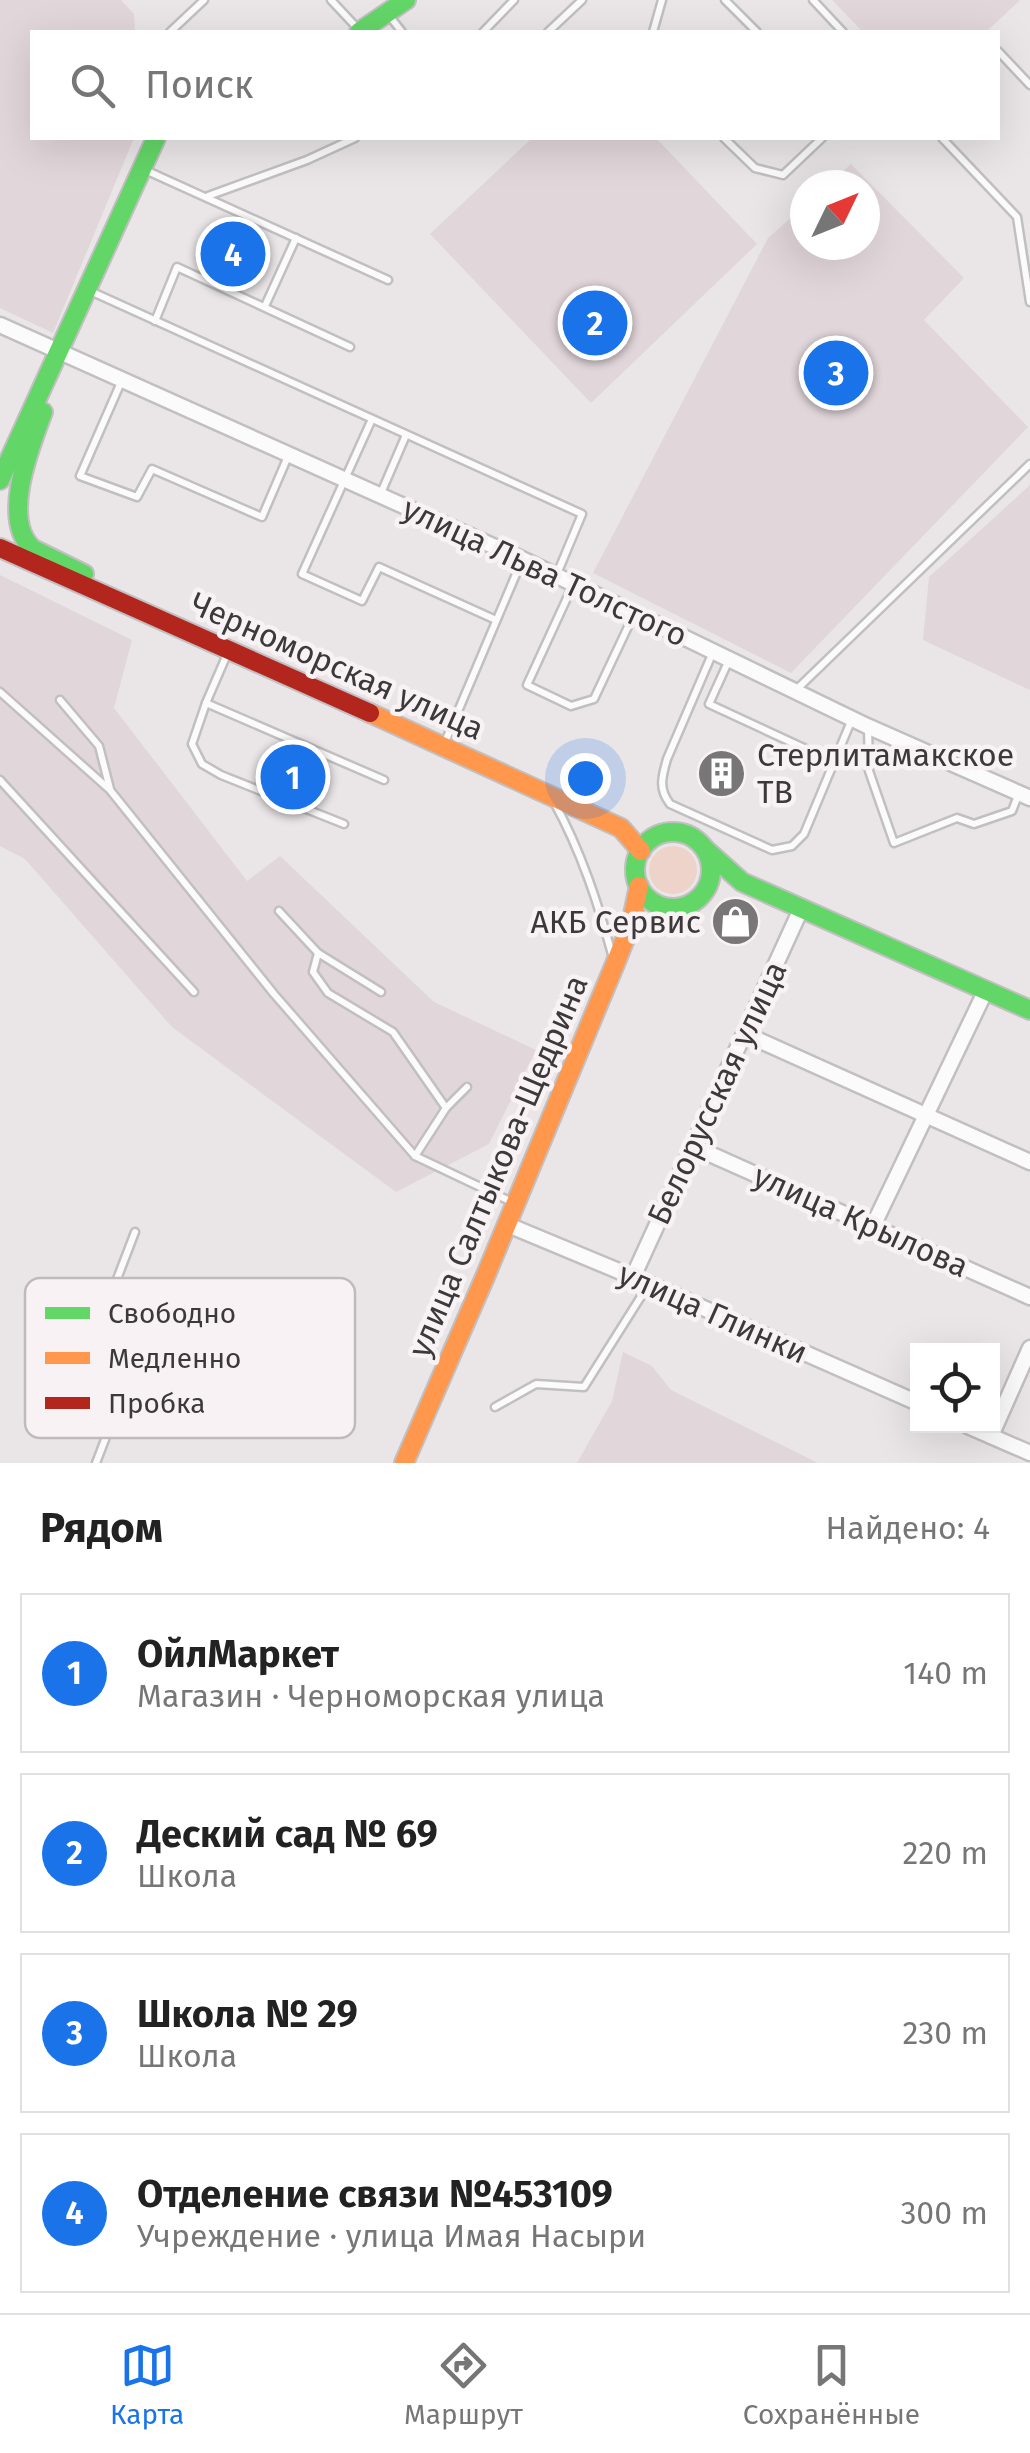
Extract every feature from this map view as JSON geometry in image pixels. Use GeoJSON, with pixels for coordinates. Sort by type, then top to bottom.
{"type":"FeatureCollection","features":[{"type":"Feature","properties":{"kind":"main road"},"geometry":{"type":"LineString","coordinates":[[363,30],[406,0]]}},
{"type":"Feature","properties":{"kind":"main road"},"geometry":{"type":"LineString","coordinates":[[0,480],[155,140]]}},
{"type":"Feature","properties":{"kind":"main road"},"geometry":{"type":"LineString","coordinates":[[0,454],[30,396],[49,372]]}},
{"type":"Feature","properties":{"kind":"main road"},"geometry":{"type":"LineString","coordinates":[[49,372],[46,403],[10,488],[10,519],[26,544],[73,567],[125,603]]}},
{"type":"Feature","properties":{"kind":"main road","name":"Черноморская улица"},"geometry":{"type":"LineString","coordinates":[[0,548],[621,828],[641,850]]}},
{"type":"Feature","properties":{"kind":"main road"},"geometry":{"type":"LineString","coordinates":[[621,828],[685,834],[742,882],[1030,1010]]}},
{"type":"Feature","properties":{"kind":"main road"},"geometry":{"type":"LineString","coordinates":[[662,907],[639,886],[636,862],[649,841],[673,832]]}},
{"type":"Feature","properties":{"kind":"main road"},"geometry":{"type":"LineString","coordinates":[[703,894],[711,872],[704,849]]}},
{"type":"Feature","properties":{"kind":"main road"},"geometry":{"type":"LineString","coordinates":[[631,924],[662,907],[685,906],[703,894],[742,882]]}},
{"type":"Feature","properties":{"kind":"main road","name":"улица Салтыкова-Щедрина"},"geometry":{"type":"LineString","coordinates":[[404,1463],[508,1225],[615,964],[631,924],[639,886]]}},
{"type":"Feature","properties":{"kind":"street","name":"улица Льва Толстого"},"geometry":{"type":"LineString","coordinates":[[0,325],[522,559],[868,726],[1024,795]]}},
{"type":"Feature","properties":{"kind":"street","name":"Белорусская улица"},"geometry":{"type":"LineString","coordinates":[[633,1276],[802,909]]}},
{"type":"Feature","properties":{"kind":"street"},"geometry":{"type":"LineString","coordinates":[[872,1226],[984,992]]}},
{"type":"Feature","properties":{"kind":"street"},"geometry":{"type":"LineString","coordinates":[[744,1034],[1030,1162]]}},
{"type":"Feature","properties":{"kind":"street","name":"улица Крылова"},"geometry":{"type":"LineString","coordinates":[[692,1146],[1030,1297]]}},
{"type":"Feature","properties":{"kind":"street","name":"улица Глинки"},"geometry":{"type":"LineString","coordinates":[[508,1225],[910,1399]]}},
{"type":"Feature","properties":{"kind":"street"},"geometry":{"type":"LineString","coordinates":[[991,1436],[1030,1348]]}},
{"type":"Feature","properties":{"kind":"street"},"geometry":{"type":"LineString","coordinates":[[984,1433],[1030,1453]]}},
{"type":"Feature","properties":{"kind":"lane"},"geometry":{"type":"LineString","coordinates":[[172,30],[204,0]]}},
{"type":"Feature","properties":{"kind":"lane"},"geometry":{"type":"LineString","coordinates":[[330,0],[358,30]]}},
{"type":"Feature","properties":{"kind":"lane"},"geometry":{"type":"LineString","coordinates":[[485,30],[514,0]]}},
{"type":"Feature","properties":{"kind":"lane"},"geometry":{"type":"LineString","coordinates":[[550,30],[582,0]]}},
{"type":"Feature","properties":{"kind":"lane"},"geometry":{"type":"LineString","coordinates":[[654,30],[662,0]]}},
{"type":"Feature","properties":{"kind":"lane"},"geometry":{"type":"LineString","coordinates":[[725,0],[754,30]]}},
{"type":"Feature","properties":{"kind":"lane"},"geometry":{"type":"LineString","coordinates":[[813,0],[842,30]]}},
{"type":"Feature","properties":{"kind":"lane"},"geometry":{"type":"LineString","coordinates":[[388,14],[400,30]]}},
{"type":"Feature","properties":{"kind":"lane"},"geometry":{"type":"LineString","coordinates":[[1000,53],[1030,85]]}},
{"type":"Feature","properties":{"kind":"lane"},"geometry":{"type":"LineString","coordinates":[[207,196],[351,140]]}},
{"type":"Feature","properties":{"kind":"lane"},"geometry":{"type":"LineString","coordinates":[[726,140],[754,168],[783,175],[820,140]]}},
{"type":"Feature","properties":{"kind":"lane"},"geometry":{"type":"LineString","coordinates":[[944,140],[1017,217],[1030,302]]}},
{"type":"Feature","properties":{"kind":"lane"},"geometry":{"type":"LineString","coordinates":[[142,168],[388,280]]}},
{"type":"Feature","properties":{"kind":"lane"},"geometry":{"type":"LineString","coordinates":[[265,306],[296,238]]}},
{"type":"Feature","properties":{"kind":"lane"},"geometry":{"type":"LineString","coordinates":[[155,320],[177,267],[350,347]]}},
{"type":"Feature","properties":{"kind":"lane"},"geometry":{"type":"LineString","coordinates":[[86,290],[582,514],[557,576]]}},
{"type":"Feature","properties":{"kind":"lane"},"geometry":{"type":"LineString","coordinates":[[123,379],[80,476],[138,498],[152,469],[262,518],[289,454]]}},
{"type":"Feature","properties":{"kind":"lane"},"geometry":{"type":"LineString","coordinates":[[372,419],[302,574],[362,601],[379,567],[496,620]]}},
{"type":"Feature","properties":{"kind":"lane"},"geometry":{"type":"LineString","coordinates":[[380,495],[406,435]]}},
{"type":"Feature","properties":{"kind":"lane"},"geometry":{"type":"LineString","coordinates":[[796,691],[1030,464]]}},
{"type":"Feature","properties":{"kind":"lane"},"geometry":{"type":"LineString","coordinates":[[444,746],[522,559]]}},
{"type":"Feature","properties":{"kind":"lane"},"geometry":{"type":"LineString","coordinates":[[574,584],[527,685],[572,706],[594,699],[634,613]]}},
{"type":"Feature","properties":{"kind":"lane"},"geometry":{"type":"LineString","coordinates":[[228,650],[192,744],[202,764],[344,824]]}},
{"type":"Feature","properties":{"kind":"lane"},"geometry":{"type":"LineString","coordinates":[[714,651],[662,775],[662,794],[670,804],[772,850],[792,846],[804,834],[853,718]]}},
{"type":"Feature","properties":{"kind":"lane"},"geometry":{"type":"LineString","coordinates":[[729,659],[710,704],[834,762]]}},
{"type":"Feature","properties":{"kind":"lane"},"geometry":{"type":"LineString","coordinates":[[0,692],[110,790],[274,994],[415,1156],[516,1204]]}},
{"type":"Feature","properties":{"kind":"lane"},"geometry":{"type":"LineString","coordinates":[[60,700],[99,746],[110,790]]}},
{"type":"Feature","properties":{"kind":"lane"},"geometry":{"type":"LineString","coordinates":[[206,702],[384,780]]}},
{"type":"Feature","properties":{"kind":"lane"},"geometry":{"type":"LineString","coordinates":[[868,726],[869,771],[894,844],[957,818],[974,824],[1012,811],[1024,795]]}},
{"type":"Feature","properties":{"kind":"lane"},"geometry":{"type":"LineString","coordinates":[[0,780],[194,992]]}},
{"type":"Feature","properties":{"kind":"lane"},"geometry":{"type":"LineString","coordinates":[[551,796],[587,872],[615,964]]}},
{"type":"Feature","properties":{"kind":"lane"},"geometry":{"type":"LineString","coordinates":[[279,911],[318,953],[382,992]]}},
{"type":"Feature","properties":{"kind":"lane"},"geometry":{"type":"LineString","coordinates":[[318,953],[312,972],[328,992],[392,1032],[446,1108]]}},
{"type":"Feature","properties":{"kind":"lane"},"geometry":{"type":"LineString","coordinates":[[415,1156],[446,1108],[468,1087]]}},
{"type":"Feature","properties":{"kind":"lane"},"geometry":{"type":"LineString","coordinates":[[117,1278],[134,1232]]}},
{"type":"Feature","properties":{"kind":"lane"},"geometry":{"type":"LineString","coordinates":[[495,1407],[536,1384],[584,1387],[649,1284]]}},
{"type":"Feature","properties":{"kind":"lane"},"geometry":{"type":"LineString","coordinates":[[96,1463],[106,1438]]}},
{"type":"Feature","properties":{"kind":"shaded area"},"geometry":{"type":"Polygon","coordinates":[[[0,0],[121,0],[134,14],[135,30],[30,30],[30,140],[133,140],[53,333],[0,308],[0,0]]]}},
{"type":"Feature","properties":{"kind":"shaded area"},"geometry":{"type":"Polygon","coordinates":[[[832,0],[1020,0],[988,30],[861,30],[832,0]]]}},
{"type":"Feature","properties":{"kind":"shaded area"},"geometry":{"type":"Polygon","coordinates":[[[530,140],[658,140],[757,244],[591,403],[430,234],[530,140]]]}},
{"type":"Feature","properties":{"kind":"shaded area"},"geometry":{"type":"Polygon","coordinates":[[[880,193],[964,278],[924,320],[1028,427],[791,673],[593,573],[768,238],[790,218],[790,260],[880,260],[880,193]]]}},
{"type":"Feature","properties":{"kind":"shaded area"},"geometry":{"type":"Polygon","coordinates":[[[1030,485],[1030,690],[923,640],[929,577],[1030,485]]]}},
{"type":"Feature","properties":{"kind":"shaded area"},"geometry":{"type":"Polygon","coordinates":[[[0,575],[132,640],[114,708],[247,881],[280,856],[434,1002],[536,1050],[489,1144],[396,1192],[172,1027],[25,859],[0,846],[0,575]]]}},
{"type":"Feature","properties":{"kind":"shaded area"},"geometry":{"type":"Polygon","coordinates":[[[673,846],[690,853],[697,870],[690,887],[673,894],[656,887],[649,870],[656,853],[673,846]]]}},
{"type":"Feature","properties":{"kind":"shaded area"},"geometry":{"type":"Polygon","coordinates":[[[623,1352],[652,1366],[671,1390],[818,1463],[577,1463],[612,1401],[623,1352]]]}},
{"type":"Feature","properties":{"kind":"traffic: fast"},"geometry":{"type":"LineString","coordinates":[[362,30],[406,0]]}},
{"type":"Feature","properties":{"kind":"traffic: fast"},"geometry":{"type":"LineString","coordinates":[[0,480],[155,140]]}},
{"type":"Feature","properties":{"kind":"traffic: fast"},"geometry":{"type":"LineString","coordinates":[[43,412],[21,483],[18,502],[23,536],[33,549],[84,574]]}},
{"type":"Feature","properties":{"kind":"traffic: fast"},"geometry":{"type":"LineString","coordinates":[[673,832],[700,843],[711,870],[700,897],[673,908],[646,897],[635,870],[646,843],[673,832]]}},
{"type":"Feature","properties":{"kind":"traffic: fast"},"geometry":{"type":"LineString","coordinates":[[705,849],[742,882],[1030,1010]]}},
{"type":"Feature","properties":{"kind":"traffic: slow"},"geometry":{"type":"LineString","coordinates":[[370,713],[621,828],[641,851]]}},
{"type":"Feature","properties":{"kind":"traffic: slow"},"geometry":{"type":"LineString","coordinates":[[404,1463],[615,964],[631,924],[639,886]]}},
{"type":"Feature","properties":{"kind":"traffic: jam"},"geometry":{"type":"LineString","coordinates":[[0,548],[370,713]]}},
{"type":"Feature","properties":{"kind":"place","name":"Отделение связи №453109"},"geometry":{"type":"Point","coordinates":[233,254]}},
{"type":"Feature","properties":{"kind":"place","name":"Деский сад № 69"},"geometry":{"type":"Point","coordinates":[595,323]}},
{"type":"Feature","properties":{"kind":"place","name":"Школа № 29"},"geometry":{"type":"Point","coordinates":[836,373]}},
{"type":"Feature","properties":{"kind":"place","name":"Стерлитамакское ТВ"},"geometry":{"type":"Point","coordinates":[722,773]}},
{"type":"Feature","properties":{"kind":"place","name":"ОйлМаркет"},"geometry":{"type":"Point","coordinates":[293,777]}},
{"type":"Feature","properties":{"kind":"place","name":"АКБ Сервис"},"geometry":{"type":"Point","coordinates":[736,922]}}]}
